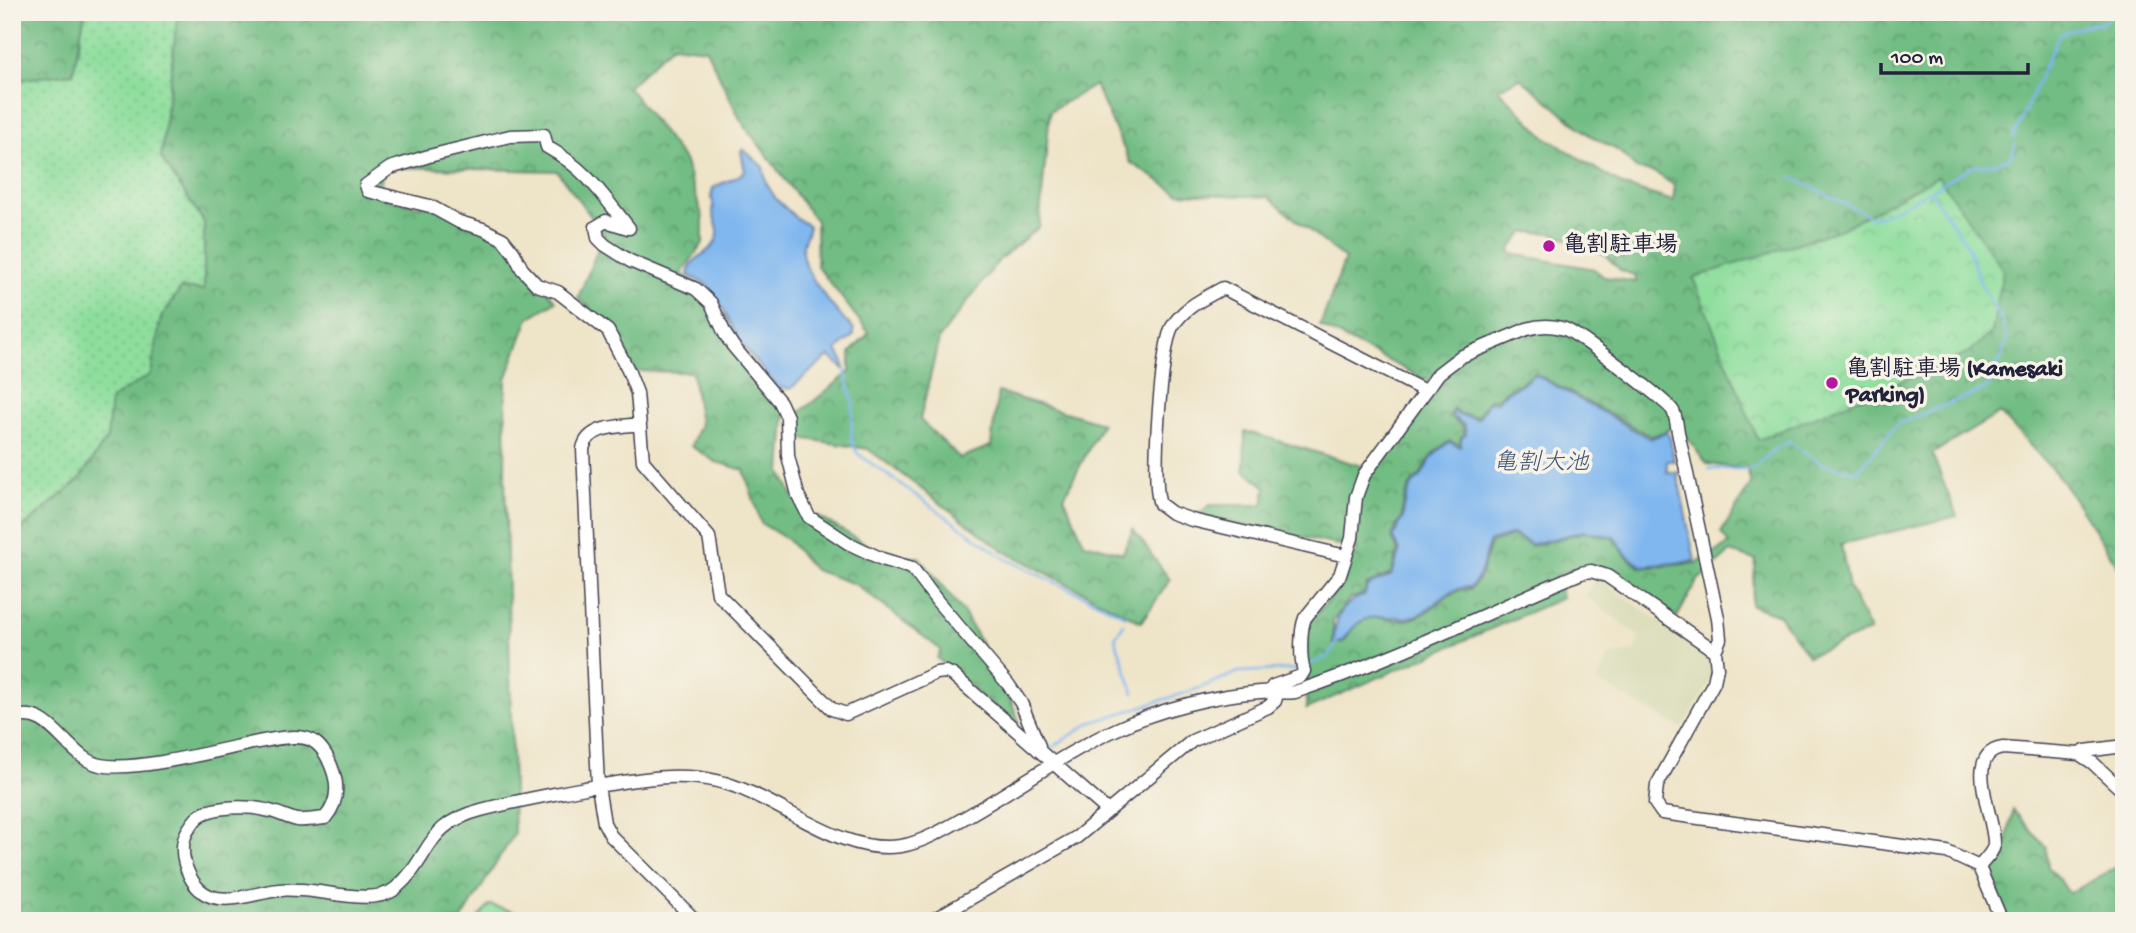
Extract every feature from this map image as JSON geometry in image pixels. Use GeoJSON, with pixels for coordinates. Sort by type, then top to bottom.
{"type":"FeatureCollection","features":[{"type":"Feature","properties":{"kind":"street"},"geometry":{"type":"LineString","coordinates":[[1038,750],[1039,746],[1027,715],[1008,684],[938,603],[912,568],[882,559],[848,543],[809,517],[798,495],[788,456],[787,417],[780,402],[733,346],[711,303],[696,289],[630,261],[598,238],[596,227],[606,222],[628,228],[592,180],[568,159],[548,147],[544,135],[510,136],[429,156],[390,168],[366,185],[368,191],[430,206],[459,222],[483,229],[503,239],[522,269],[537,285],[558,292],[608,331],[637,393],[642,455],[647,466],[709,537],[718,594],[832,709],[846,714],[936,673],[946,672],[953,675],[1038,750],[1108,811]]}},
{"type":"Feature","properties":{"kind":"street"},"geometry":{"type":"LineString","coordinates":[[1346,556],[1192,520],[1172,513],[1160,504],[1156,487],[1161,395],[1165,348],[1171,329],[1185,311],[1223,288],[1425,391]]}},
{"type":"Feature","properties":{"kind":"street"},"geometry":{"type":"LineString","coordinates":[[931,921],[1077,837],[1192,741],[1268,707],[1275,701],[1273,685],[1301,676],[1302,625],[1335,582],[1346,556],[1352,538],[1358,489],[1364,475],[1439,373],[1460,358],[1537,326],[1547,326],[1574,334],[1673,409],[1718,618],[1720,639],[1715,651],[1717,668],[1714,682],[1657,785],[1655,803],[1662,813],[1947,852],[1979,867],[2001,921]]}},
{"type":"Feature","properties":{"kind":"street"},"geometry":{"type":"LineString","coordinates":[[640,424],[596,431],[585,440],[583,449],[598,786],[604,823],[611,836],[696,921]]}},
{"type":"Feature","properties":{"kind":"street"},"geometry":{"type":"LineString","coordinates":[[12,719],[32,717],[45,720],[72,749],[99,765],[130,766],[280,738],[310,739],[326,753],[335,776],[337,797],[332,810],[325,818],[299,820],[268,810],[243,806],[209,811],[197,817],[184,837],[183,858],[188,875],[200,890],[211,897],[226,899],[281,890],[324,891],[365,898],[380,897],[395,890],[438,831],[456,819],[477,811],[633,779],[683,776],[714,780],[744,789],[838,836],[863,844],[901,846],[946,828],[1115,729],[1152,714],[1262,692],[1295,692],[1424,644],[1581,572],[1591,571],[1607,576],[1715,651]]}},
{"type":"Feature","properties":{"kind":"street"},"geometry":{"type":"LineString","coordinates":[[2079,754],[2124,746]]}},
{"type":"Feature","properties":{"kind":"street"},"geometry":{"type":"LineString","coordinates":[[1979,867],[1992,852],[1994,844],[1985,798],[1983,762],[1993,749],[2079,754],[2093,763],[2124,792]]}},
{"type":"Feature","properties":{"kind":"shaded area"},"geometry":{"type":"Polygon","coordinates":[[[1596,577],[1702,652],[1714,667],[1710,681],[1682,729],[1597,681],[1609,656],[1636,650],[1639,636],[1585,596],[1596,577]]]}},
{"type":"Feature","properties":{"kind":"green space"},"geometry":{"type":"Polygon","coordinates":[[[12,12],[306,12],[333,455],[12,629],[12,12]]]}},
{"type":"Feature","properties":{"kind":"green space"},"geometry":{"type":"Polygon","coordinates":[[[26,12],[85,12],[73,73],[16,80],[12,77],[12,21],[26,12]]]}},
{"type":"Feature","properties":{"kind":"green space"},"geometry":{"type":"Polygon","coordinates":[[[178,12],[2124,12],[2124,623],[2123,574],[2061,479],[2000,413],[1932,454],[1957,516],[1841,544],[1849,588],[1870,631],[1808,656],[1779,615],[1751,605],[1756,560],[1730,552],[1698,580],[1677,617],[1608,569],[1582,568],[1557,575],[1562,598],[1306,709],[1307,625],[1340,586],[1357,549],[1197,515],[1210,505],[1263,505],[1266,487],[1244,470],[1245,431],[1375,470],[1436,385],[1320,326],[1345,259],[1268,197],[1178,193],[1130,162],[1095,85],[1050,111],[1039,227],[1000,259],[939,339],[920,420],[960,458],[991,446],[998,392],[1102,423],[1064,497],[1084,543],[1123,553],[1133,529],[1170,580],[1141,622],[1004,551],[868,449],[794,437],[794,417],[850,372],[850,353],[869,333],[817,266],[816,221],[741,121],[706,49],[672,45],[628,87],[684,160],[703,218],[703,243],[681,274],[706,290],[724,316],[738,345],[786,404],[781,472],[806,521],[817,516],[889,557],[919,557],[964,613],[1006,688],[1019,721],[1015,726],[937,658],[941,650],[855,584],[814,570],[788,540],[761,523],[744,470],[716,462],[691,446],[700,424],[692,372],[636,371],[614,332],[578,298],[604,234],[557,171],[384,167],[378,197],[419,206],[438,197],[491,226],[556,301],[529,318],[506,379],[505,475],[514,834],[461,921],[12,921],[12,537],[79,480],[107,438],[111,399],[151,374],[161,318],[181,288],[204,290],[204,222],[161,158],[178,12]],[[1520,78],[1498,89],[1544,136],[1624,186],[1673,201],[1675,186],[1656,173],[1637,169],[1619,151],[1589,135],[1520,78]],[[1524,232],[1510,250],[1512,254],[1594,269],[1604,277],[1636,282],[1636,276],[1620,270],[1604,254],[1552,233],[1524,232]],[[1534,373],[1496,400],[1489,399],[1477,417],[1459,414],[1453,408],[1450,417],[1463,427],[1465,434],[1461,436],[1459,445],[1450,441],[1436,451],[1419,477],[1410,485],[1404,499],[1402,519],[1392,538],[1398,550],[1391,574],[1366,585],[1364,594],[1349,599],[1333,621],[1333,644],[1344,642],[1358,622],[1373,618],[1411,619],[1454,593],[1470,589],[1482,573],[1491,543],[1513,536],[1532,546],[1584,532],[1613,538],[1626,556],[1641,568],[1697,563],[1729,544],[1721,533],[1751,484],[1747,469],[1707,464],[1678,426],[1651,437],[1534,373]]]}},
{"type":"Feature","properties":{"kind":"green space"},"geometry":{"type":"Polygon","coordinates":[[[1938,176],[2003,270],[1992,333],[1967,354],[1758,440],[1693,278],[1841,229],[1938,176]]]}},
{"type":"Feature","properties":{"kind":"green space"},"geometry":{"type":"Polygon","coordinates":[[[2013,810],[2046,847],[2048,867],[2070,893],[2124,863],[2124,921],[2009,921],[1989,870],[2005,849],[2013,810]]]}},
{"type":"Feature","properties":{"kind":"green space"},"geometry":{"type":"Polygon","coordinates":[[[490,905],[548,921],[475,921],[490,905]]]}},
{"type":"Feature","properties":{"kind":"water"},"geometry":{"type":"Polygon","coordinates":[[[743,149],[763,167],[766,183],[776,199],[809,226],[802,249],[804,261],[823,294],[854,329],[854,335],[837,350],[845,370],[829,356],[790,389],[777,387],[743,346],[707,285],[688,275],[693,263],[716,241],[718,232],[711,197],[713,188],[745,171],[741,151],[743,149]]]}},
{"type":"Feature","properties":{"kind":"water","name":"亀割大池"},"geometry":{"type":"Polygon","coordinates":[[[1534,374],[1650,439],[1666,432],[1670,438],[1674,461],[1667,461],[1667,472],[1677,472],[1695,561],[1642,566],[1627,555],[1614,537],[1584,531],[1532,544],[1513,534],[1490,541],[1481,571],[1470,587],[1446,595],[1419,615],[1364,620],[1354,627],[1343,641],[1334,643],[1337,619],[1345,607],[1365,595],[1367,586],[1392,575],[1400,550],[1393,538],[1403,519],[1406,500],[1412,486],[1440,449],[1450,442],[1460,447],[1462,437],[1466,435],[1465,426],[1452,416],[1454,411],[1458,415],[1478,419],[1489,401],[1497,402],[1534,374]]]}},
{"type":"Feature","properties":{"kind":"waterway"},"geometry":{"type":"LineString","coordinates":[[2013,138],[2059,34],[2093,23],[2101,24],[2115,12]]}},
{"type":"Feature","properties":{"kind":"waterway"},"geometry":{"type":"LineString","coordinates":[[1709,469],[1754,469],[1775,448],[1789,442],[1822,464],[1857,472],[1897,424],[1986,389],[1992,382],[2007,340],[2002,321],[1981,285],[1966,243],[1930,191],[1969,168],[2006,160],[2015,144]]}},
{"type":"Feature","properties":{"kind":"waterway"},"geometry":{"type":"LineString","coordinates":[[1791,177],[1872,217],[1881,216],[1930,191]]}},
{"type":"Feature","properties":{"kind":"waterway"},"geometry":{"type":"LineString","coordinates":[[845,370],[853,402],[851,440],[858,454],[1006,559],[1126,616]]}},
{"type":"Feature","properties":{"kind":"waterway"},"geometry":{"type":"LineString","coordinates":[[1124,624],[1115,638],[1134,693]]}},
{"type":"Feature","properties":{"kind":"waterway"},"geometry":{"type":"LineString","coordinates":[[1307,665],[1330,654],[1337,640]]}},
{"type":"Feature","properties":{"kind":"waterway"},"geometry":{"type":"LineString","coordinates":[[1051,748],[1090,723],[1197,689],[1239,672],[1298,669]]}},
{"type":"Feature","properties":{"kind":"place","name":"亀割駐車場"},"geometry":{"type":"Point","coordinates":[1549,246]}},
{"type":"Feature","properties":{"kind":"place","name":"亀割駐車場 (Kamesaki Parking)"},"geometry":{"type":"Point","coordinates":[1832,383]}}]}
